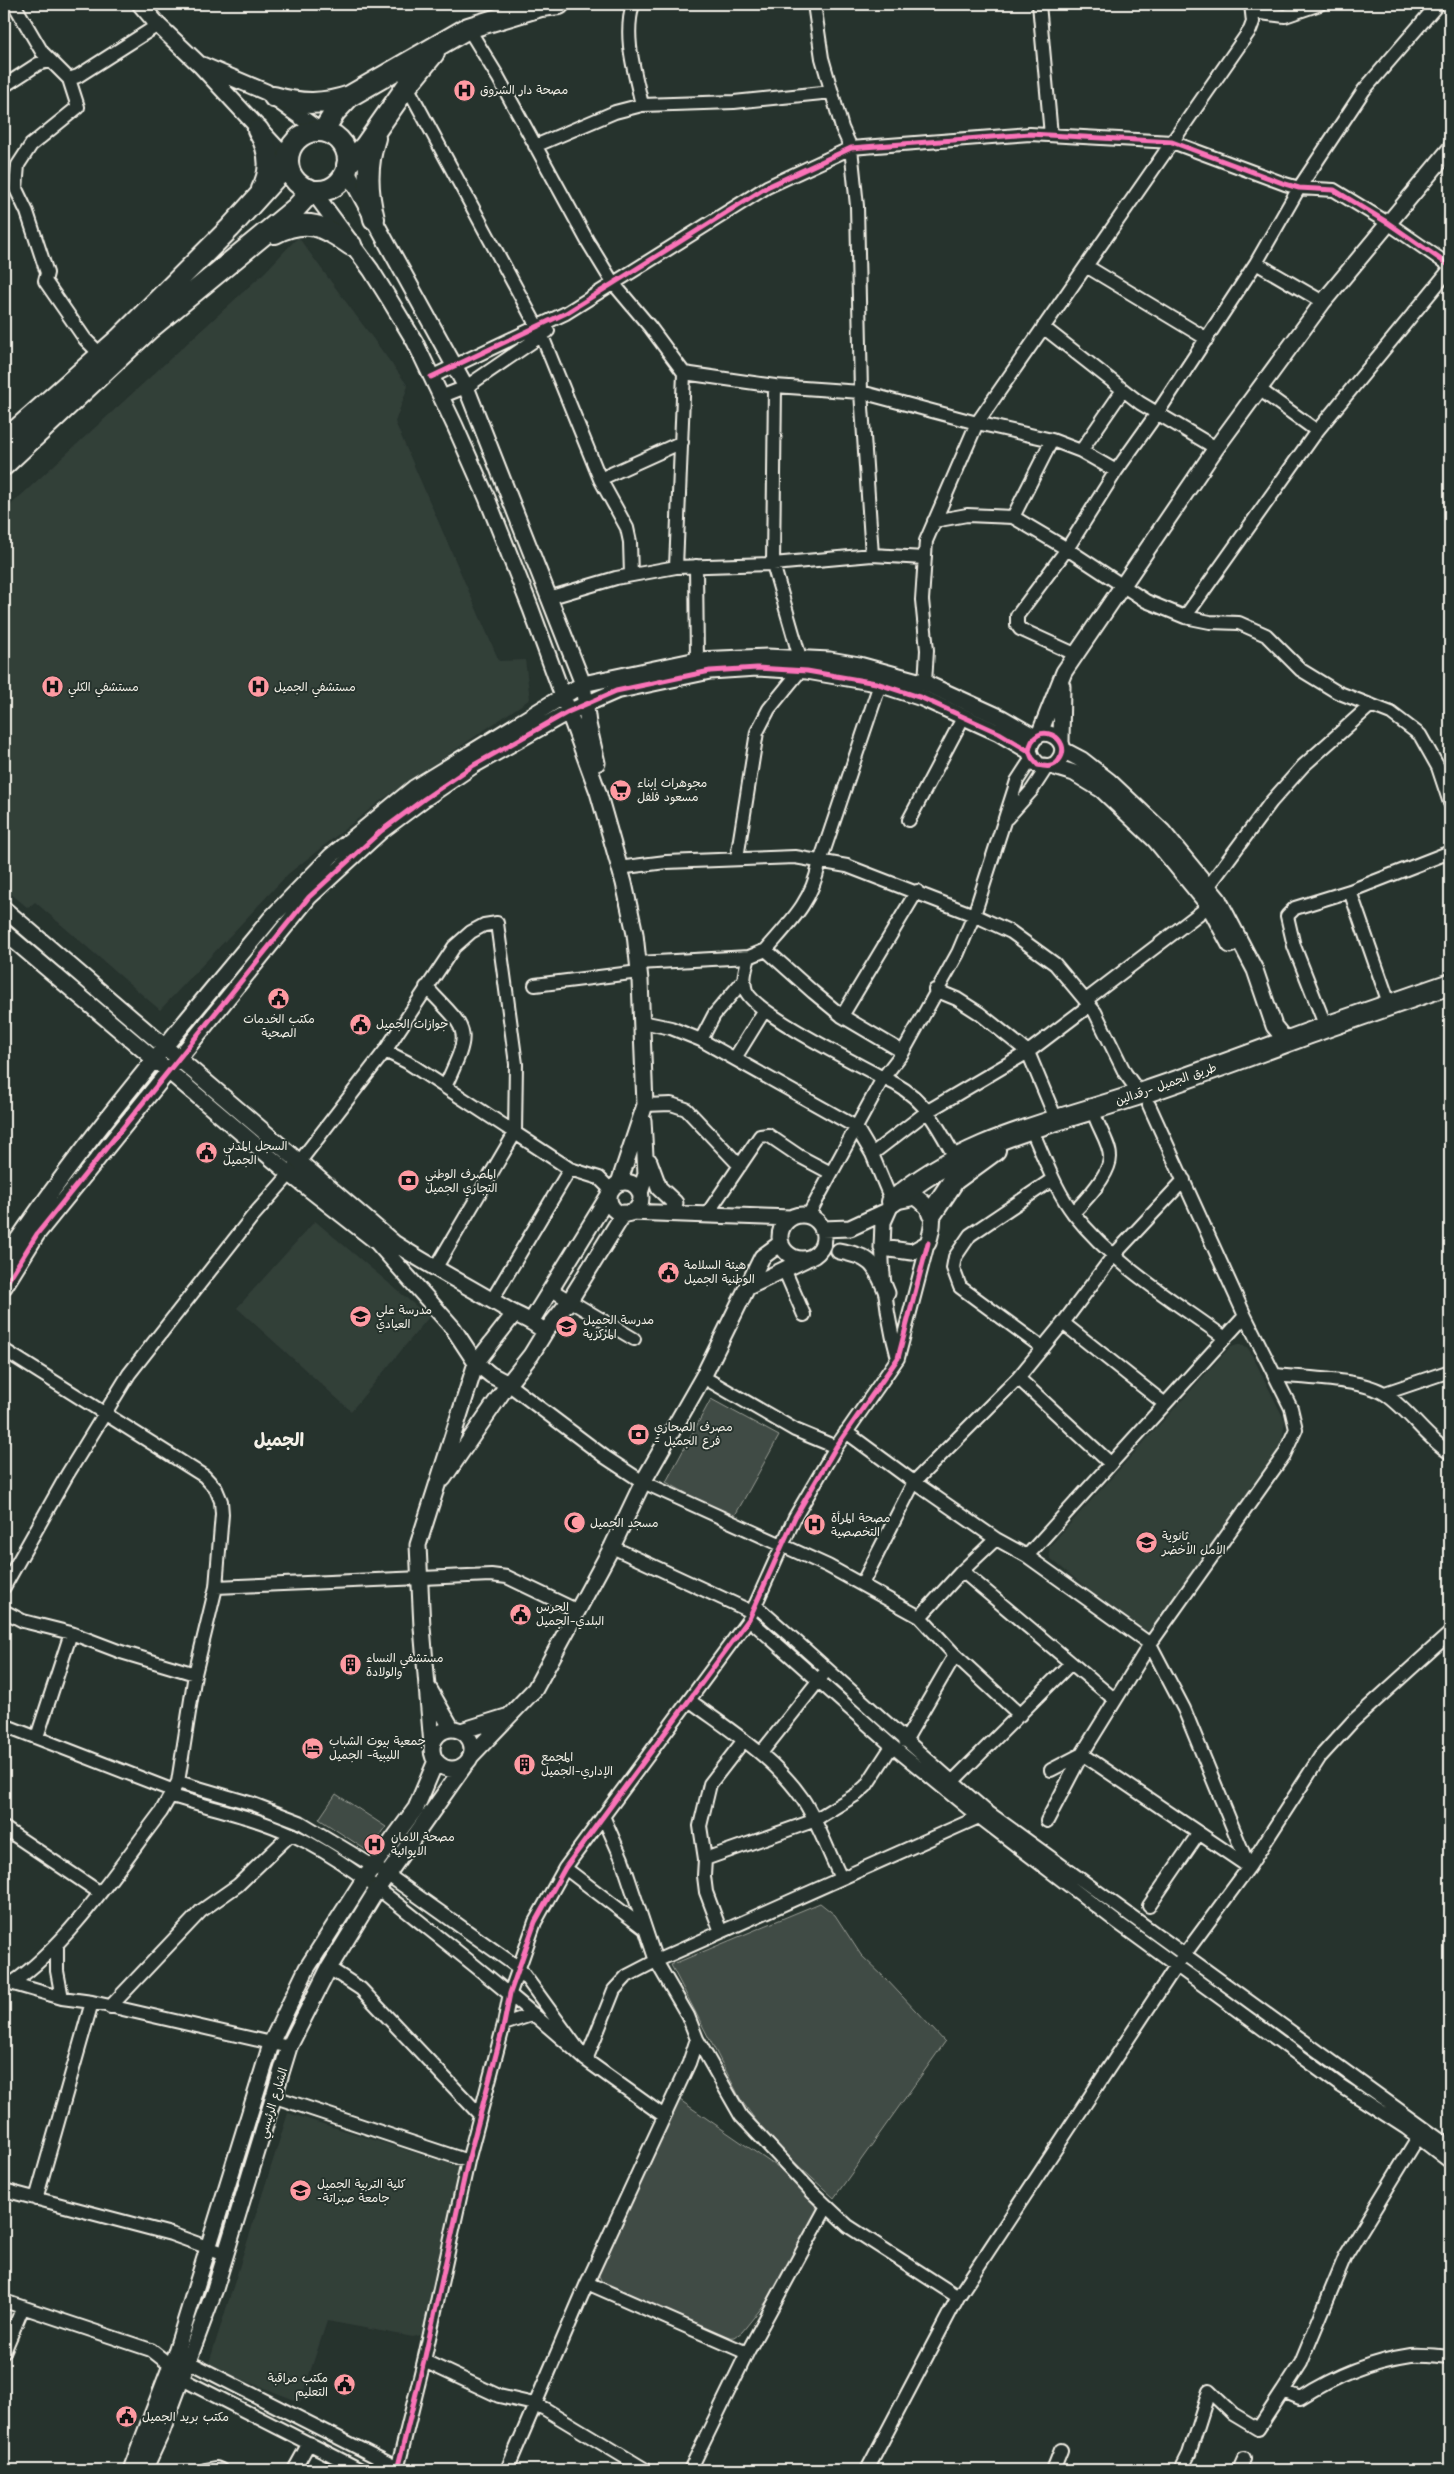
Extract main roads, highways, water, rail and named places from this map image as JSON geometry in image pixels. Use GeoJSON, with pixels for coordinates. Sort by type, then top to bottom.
{"type":"FeatureCollection","features":[{"type":"Feature","properties":{"kind":"main road"},"geometry":{"type":"LineString","coordinates":[[321,131],[334,112],[350,96],[396,68],[440,46],[468,28],[504,11],[559,4]]}},
{"type":"Feature","properties":{"kind":"main road"},"geometry":{"type":"LineString","coordinates":[[288,162],[295,180],[310,190],[331,188],[340,180],[347,167],[365,146],[407,86],[440,46]]}},
{"type":"Feature","properties":{"kind":"main road"},"geometry":{"type":"LineString","coordinates":[[274,96],[289,101],[320,103],[350,96]]}},
{"type":"Feature","properties":{"kind":"main road"},"geometry":{"type":"LineString","coordinates":[[374,219],[370,203],[368,169],[375,136],[383,120]]}},
{"type":"Feature","properties":{"kind":"main road"},"geometry":{"type":"LineString","coordinates":[[258,130],[264,140],[269,162],[264,185],[259,195]]}},
{"type":"Feature","properties":{"kind":"main road"},"geometry":{"type":"LineString","coordinates":[[4,465],[9,439],[101,355],[230,228],[288,162],[295,141],[306,133],[321,131],[335,136],[344,146],[347,167]]}},
{"type":"Feature","properties":{"kind":"main road"},"geometry":{"type":"LineString","coordinates":[[9,439],[251,246],[302,203],[310,190]]}},
{"type":"Feature","properties":{"kind":"main road"},"geometry":{"type":"LineString","coordinates":[[251,246],[277,232],[301,224],[322,227],[351,245]]}},
{"type":"Feature","properties":{"kind":"main road","name":"طريق الجميل -رقدالين"},"geometry":{"type":"LineString","coordinates":[[1277,1052],[1293,1040],[1326,1027],[1450,984]]}},
{"type":"Feature","properties":{"kind":"main road","name":"طريق الجميل -رقدالين"},"geometry":{"type":"LineString","coordinates":[[890,1207],[915,1182],[955,1158],[1056,1120],[1144,1099],[1215,1078],[1277,1052],[1450,996]]}},
{"type":"Feature","properties":{"kind":"main road","name":"طريق الجميل -رقدالين"},"geometry":{"type":"LineString","coordinates":[[932,1213],[946,1189],[969,1168],[998,1148],[1034,1135],[1096,1119],[1144,1099]]}},
{"type":"Feature","properties":{"kind":"place","name":"مصحة دار الشروق"},"geometry":{"type":"Point","coordinates":[464,90]}},
{"type":"Feature","properties":{"kind":"place","name":"مستشفي الكلي"},"geometry":{"type":"Point","coordinates":[52,687]}},
{"type":"Feature","properties":{"kind":"place","name":"مستشفي الجميل"},"geometry":{"type":"Point","coordinates":[258,687]}},
{"type":"Feature","properties":{"kind":"place","name":"مجوهرات إبناء مسعود فلفل"},"geometry":{"type":"Point","coordinates":[621,790]}},
{"type":"Feature","properties":{"kind":"place","name":"مكتب الخدمات الصحية"},"geometry":{"type":"Point","coordinates":[279,998]}},
{"type":"Feature","properties":{"kind":"place","name":"جوازات الجميل"},"geometry":{"type":"Point","coordinates":[360,1024]}},
{"type":"Feature","properties":{"kind":"place","name":"السجل المدني الجميل"},"geometry":{"type":"Point","coordinates":[207,1153]}},
{"type":"Feature","properties":{"kind":"place","name":"المصرف الوطني التجاري الجميل"},"geometry":{"type":"Point","coordinates":[409,1181]}},
{"type":"Feature","properties":{"kind":"place","name":"هيئة السلامة الوطنية الجميل"},"geometry":{"type":"Point","coordinates":[668,1272]}},
{"type":"Feature","properties":{"kind":"place","name":"مدرسة علي العيادي"},"geometry":{"type":"Point","coordinates":[360,1317]}},
{"type":"Feature","properties":{"kind":"place","name":"مدرسة الجميل المركزية"},"geometry":{"type":"Point","coordinates":[567,1327]}},
{"type":"Feature","properties":{"kind":"place","name":"مصرف الصحاري - فرع الجميل"},"geometry":{"type":"Point","coordinates":[638,1434]}},
{"type":"Feature","properties":{"kind":"place","name":"مسجد الجميل"},"geometry":{"type":"Point","coordinates":[574,1523]}},
{"type":"Feature","properties":{"kind":"place","name":"مصحة المرأة التخصصية"},"geometry":{"type":"Point","coordinates":[815,1525]}},
{"type":"Feature","properties":{"kind":"place","name":"ثانوية الأمل الأخضر"},"geometry":{"type":"Point","coordinates":[1146,1543]}},
{"type":"Feature","properties":{"kind":"place","name":"الحرس البلدي-الجميل"},"geometry":{"type":"Point","coordinates":[520,1614]}},
{"type":"Feature","properties":{"kind":"place","name":"مستشفي النساء والولادة"},"geometry":{"type":"Point","coordinates":[350,1665]}},
{"type":"Feature","properties":{"kind":"place","name":"جمعية بيوت الشباب الليبية- الجميل"},"geometry":{"type":"Point","coordinates":[313,1748]}},
{"type":"Feature","properties":{"kind":"place","name":"المجمع الإداري-الجميل"},"geometry":{"type":"Point","coordinates":[525,1764]}},
{"type":"Feature","properties":{"kind":"place","name":"مصحة الامان الايوائية"},"geometry":{"type":"Point","coordinates":[375,1844]}},
{"type":"Feature","properties":{"kind":"place","name":"كلية التربية الجميل -جامعة صبراتة"},"geometry":{"type":"Point","coordinates":[301,2191]}},
{"type":"Feature","properties":{"kind":"place","name":"مكتب مراقبة التعليم"},"geometry":{"type":"Point","coordinates":[344,2385]}},
{"type":"Feature","properties":{"kind":"place","name":"مكتب بريد الجميل"},"geometry":{"type":"Point","coordinates":[126,2417]}},
{"type":"Feature","properties":{"kind":"district","name":"الجميل"},"geometry":{"type":"Point","coordinates":[279,1440]}}]}
